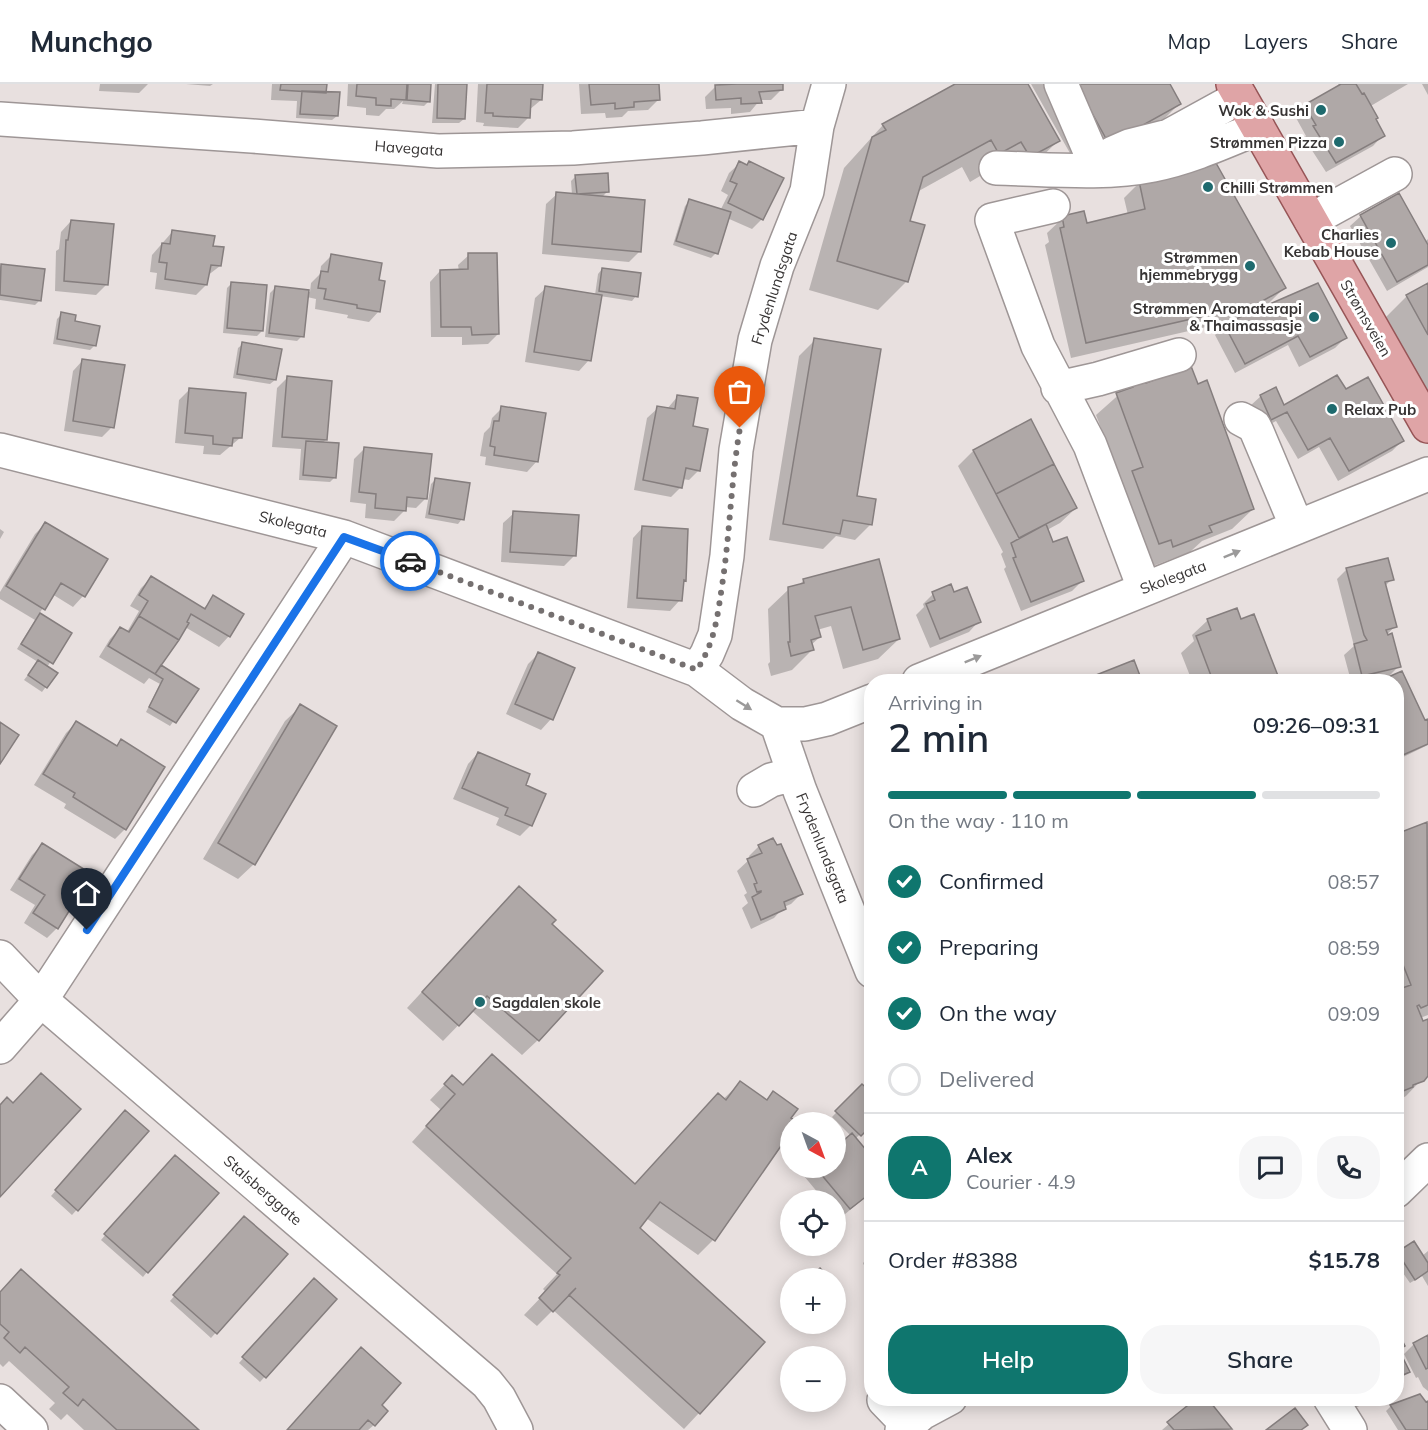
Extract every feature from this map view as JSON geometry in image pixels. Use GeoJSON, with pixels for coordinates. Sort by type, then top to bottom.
{"type":"FeatureCollection","features":[{"type":"Feature","properties":{"kind":"main road","name":"Strømsveien"},"geometry":{"type":"LineString","coordinates":[[1236,90],[1428,426]]}},
{"type":"Feature","properties":{"kind":"street","name":"Frydenlundsgata"},"geometry":{"type":"LineString","coordinates":[[697,670],[707,654],[714,635],[727,556],[736,450],[755,340],[777,266],[807,191],[818,126],[829,84]]}},
{"type":"Feature","properties":{"kind":"street"},"geometry":{"type":"LineString","coordinates":[[1061,84],[1105,161],[1113,170],[1153,165],[1194,154],[1258,128]]}},
{"type":"Feature","properties":{"kind":"street"},"geometry":{"type":"LineString","coordinates":[[996,168],[1105,161],[1129,146],[1169,136],[1236,90]]}},
{"type":"Feature","properties":{"kind":"street","name":"Havegata"},"geometry":{"type":"LineString","coordinates":[[0,119],[438,151],[573,148],[818,126]]}},
{"type":"Feature","properties":{"kind":"street"},"geometry":{"type":"LineString","coordinates":[[1311,220],[1395,174]]}},
{"type":"Feature","properties":{"kind":"street"},"geometry":{"type":"LineString","coordinates":[[1053,206],[992,220],[1038,346],[1090,445],[1144,588]]}},
{"type":"Feature","properties":{"kind":"street"},"geometry":{"type":"LineString","coordinates":[[1059,388],[1179,355]]}},
{"type":"Feature","properties":{"kind":"street"},"geometry":{"type":"LineString","coordinates":[[1241,419],[1254,426],[1297,527]]}},
{"type":"Feature","properties":{"kind":"street","name":"Skolegata"},"geometry":{"type":"LineString","coordinates":[[0,450],[344,537],[697,670],[742,704],[777,724]]}},
{"type":"Feature","properties":{"kind":"street","name":"Skolegata"},"geometry":{"type":"LineString","coordinates":[[936,674],[1428,474]]}},
{"type":"Feature","properties":{"kind":"street"},"geometry":{"type":"LineString","coordinates":[[0,1047],[41,1000],[344,537]]}},
{"type":"Feature","properties":{"kind":"street"},"geometry":{"type":"LineString","coordinates":[[777,724],[805,724],[827,719],[864,704]]}},
{"type":"Feature","properties":{"kind":"street","name":"Frydenlundsgata"},"geometry":{"type":"LineString","coordinates":[[777,724],[794,774],[864,951]]}},
{"type":"Feature","properties":{"kind":"street"},"geometry":{"type":"LineString","coordinates":[[754,790],[771,780],[794,774]]}},
{"type":"Feature","properties":{"kind":"street","name":"Stalsberggate"},"geometry":{"type":"LineString","coordinates":[[0,957],[41,1000],[487,1383],[499,1398],[516,1430]]}},
{"type":"Feature","properties":{"kind":"street"},"geometry":{"type":"LineString","coordinates":[[1404,1183],[1428,1160]]}},
{"type":"Feature","properties":{"kind":"street"},"geometry":{"type":"LineString","coordinates":[[0,1401],[32,1430]]}},
{"type":"Feature","properties":{"kind":"street"},"geometry":{"type":"LineString","coordinates":[[889,1406],[905,1427],[935,1406]]}},
{"type":"Feature","properties":{"kind":"street"},"geometry":{"type":"LineString","coordinates":[[1335,1406],[1350,1430]]}},
{"type":"Feature","properties":{"kind":"building"},"geometry":{"type":"Polygon","coordinates":[[[281,84],[327,84],[326,93],[280,90],[281,84]]]}},
{"type":"Feature","properties":{"kind":"building"},"geometry":{"type":"Polygon","coordinates":[[[357,84],[407,84],[406,100],[391,99],[391,106],[376,105],[376,98],[356,96],[357,84]]]}},
{"type":"Feature","properties":{"kind":"building"},"geometry":{"type":"Polygon","coordinates":[[[408,84],[431,84],[430,102],[407,100],[408,84]]]}},
{"type":"Feature","properties":{"kind":"building"},"geometry":{"type":"Polygon","coordinates":[[[438,84],[467,84],[465,119],[437,118],[438,84]]]}},
{"type":"Feature","properties":{"kind":"building"},"geometry":{"type":"Polygon","coordinates":[[[487,84],[543,84],[542,100],[531,99],[530,118],[493,116],[493,113],[485,113],[487,84]]]}},
{"type":"Feature","properties":{"kind":"building"},"geometry":{"type":"Polygon","coordinates":[[[589,84],[659,84],[660,100],[634,102],[634,107],[615,109],[615,103],[591,105],[589,84]]]}},
{"type":"Feature","properties":{"kind":"building"},"geometry":{"type":"Polygon","coordinates":[[[783,84],[783,90],[759,92],[762,103],[741,104],[741,98],[716,100],[715,85],[783,84]]]}},
{"type":"Feature","properties":{"kind":"building"},"geometry":{"type":"Polygon","coordinates":[[[955,84],[1028,84],[1060,141],[1030,157],[1021,142],[999,154],[991,140],[923,177],[910,221],[925,225],[908,282],[837,261],[872,137],[886,130],[882,124],[955,84]]]}},
{"type":"Feature","properties":{"kind":"building"},"geometry":{"type":"Polygon","coordinates":[[[1076,84],[1170,84],[1181,104],[1109,144],[1076,84]]]}},
{"type":"Feature","properties":{"kind":"building"},"geometry":{"type":"Polygon","coordinates":[[[1341,84],[1356,84],[1362,94],[1364,93],[1385,136],[1336,163],[1313,126],[1316,125],[1304,105],[1341,84]]]}},
{"type":"Feature","properties":{"kind":"building"},"geometry":{"type":"Polygon","coordinates":[[[302,91],[340,92],[338,116],[300,114],[302,91]]]}},
{"type":"Feature","properties":{"kind":"building"},"geometry":{"type":"Polygon","coordinates":[[[739,161],[747,165],[749,161],[784,178],[763,220],[728,203],[737,184],[730,181],[739,161]]]}},
{"type":"Feature","properties":{"kind":"building"},"geometry":{"type":"Polygon","coordinates":[[[1216,163],[1286,288],[1257,304],[1086,343],[1060,228],[1064,227],[1062,216],[1084,211],[1087,223],[1145,209],[1139,181],[1216,163]]]}},
{"type":"Feature","properties":{"kind":"building"},"geometry":{"type":"Polygon","coordinates":[[[608,173],[609,192],[577,194],[575,175],[608,173]]]}},
{"type":"Feature","properties":{"kind":"building"},"geometry":{"type":"Polygon","coordinates":[[[556,192],[645,200],[641,252],[552,244],[556,192]]]}},
{"type":"Feature","properties":{"kind":"building"},"geometry":{"type":"Polygon","coordinates":[[[1399,193],[1428,245],[1428,265],[1397,282],[1360,215],[1399,193]]]}},
{"type":"Feature","properties":{"kind":"building"},"geometry":{"type":"Polygon","coordinates":[[[689,199],[731,212],[718,254],[676,241],[689,199]]]}},
{"type":"Feature","properties":{"kind":"building"},"geometry":{"type":"Polygon","coordinates":[[[71,220],[114,224],[108,285],[64,281],[66,240],[68,240],[71,220]]]}},
{"type":"Feature","properties":{"kind":"building"},"geometry":{"type":"Polygon","coordinates":[[[172,230],[215,236],[213,246],[224,247],[221,266],[211,265],[207,285],[165,279],[167,263],[159,262],[162,243],[170,244],[172,230]]]}},
{"type":"Feature","properties":{"kind":"building"},"geometry":{"type":"Polygon","coordinates":[[[468,253],[497,253],[499,334],[472,335],[471,327],[441,327],[440,270],[468,269],[468,253]]]}},
{"type":"Feature","properties":{"kind":"building"},"geometry":{"type":"Polygon","coordinates":[[[331,254],[382,263],[379,280],[385,281],[380,312],[324,299],[326,289],[318,288],[321,271],[328,272],[331,254]]]}},
{"type":"Feature","properties":{"kind":"building"},"geometry":{"type":"Polygon","coordinates":[[[1,264],[45,269],[41,301],[0,295],[1,264]]]}},
{"type":"Feature","properties":{"kind":"building"},"geometry":{"type":"Polygon","coordinates":[[[602,268],[641,273],[638,297],[599,291],[602,268]]]}},
{"type":"Feature","properties":{"kind":"building"},"geometry":{"type":"Polygon","coordinates":[[[231,282],[267,285],[263,331],[227,328],[231,282]]]}},
{"type":"Feature","properties":{"kind":"building"},"geometry":{"type":"Polygon","coordinates":[[[1318,283],[1347,338],[1310,357],[1298,336],[1245,364],[1224,324],[1318,283]]]}},
{"type":"Feature","properties":{"kind":"building"},"geometry":{"type":"Polygon","coordinates":[[[1428,283],[1428,335],[1406,295],[1428,283]]]}},
{"type":"Feature","properties":{"kind":"building"},"geometry":{"type":"Polygon","coordinates":[[[275,286],[309,290],[304,337],[269,333],[275,286]]]}},
{"type":"Feature","properties":{"kind":"building"},"geometry":{"type":"Polygon","coordinates":[[[545,286],[602,295],[591,361],[534,352],[545,286]]]}},
{"type":"Feature","properties":{"kind":"building"},"geometry":{"type":"Polygon","coordinates":[[[61,312],[76,315],[75,321],[100,326],[96,346],[57,339],[61,312]]]}},
{"type":"Feature","properties":{"kind":"building"},"geometry":{"type":"Polygon","coordinates":[[[814,338],[881,349],[857,496],[876,499],[872,525],[843,520],[840,534],[783,524],[814,338]]]}},
{"type":"Feature","properties":{"kind":"building"},"geometry":{"type":"Polygon","coordinates":[[[242,342],[282,349],[276,380],[237,374],[242,342]]]}},
{"type":"Feature","properties":{"kind":"building"},"geometry":{"type":"Polygon","coordinates":[[[82,359],[125,365],[114,428],[73,421],[82,359]]]}},
{"type":"Feature","properties":{"kind":"building"},"geometry":{"type":"Polygon","coordinates":[[[1191,366],[1198,384],[1207,380],[1254,509],[1209,526],[1212,532],[1173,547],[1171,540],[1159,544],[1132,471],[1143,467],[1116,393],[1133,387],[1131,382],[1144,377],[1146,383],[1191,366]]]}},
{"type":"Feature","properties":{"kind":"building"},"geometry":{"type":"Polygon","coordinates":[[[1337,375],[1346,389],[1368,377],[1404,441],[1349,471],[1330,438],[1308,450],[1287,412],[1271,420],[1260,395],[1276,387],[1284,405],[1337,375]]]}},
{"type":"Feature","properties":{"kind":"building"},"geometry":{"type":"Polygon","coordinates":[[[287,376],[332,381],[327,440],[282,437],[287,376]]]}},
{"type":"Feature","properties":{"kind":"building"},"geometry":{"type":"Polygon","coordinates":[[[189,388],[246,393],[242,438],[233,438],[232,446],[213,444],[213,436],[185,433],[189,388]]]}},
{"type":"Feature","properties":{"kind":"building"},"geometry":{"type":"Polygon","coordinates":[[[677,395],[698,398],[693,426],[708,429],[700,471],[686,468],[682,488],[643,480],[657,406],[675,409],[677,395]]]}},
{"type":"Feature","properties":{"kind":"building"},"geometry":{"type":"Polygon","coordinates":[[[501,406],[546,413],[538,462],[494,455],[495,447],[490,446],[494,421],[499,421],[501,406]]]}},
{"type":"Feature","properties":{"kind":"building"},"geometry":{"type":"Polygon","coordinates":[[[1031,419],[1054,464],[996,494],[973,450],[1031,419]]]}},
{"type":"Feature","properties":{"kind":"building"},"geometry":{"type":"Polygon","coordinates":[[[306,441],[339,443],[336,478],[303,475],[306,441]]]}},
{"type":"Feature","properties":{"kind":"building"},"geometry":{"type":"Polygon","coordinates":[[[364,447],[432,454],[427,499],[407,497],[406,511],[375,508],[376,494],[359,492],[364,447]]]}},
{"type":"Feature","properties":{"kind":"building"},"geometry":{"type":"Polygon","coordinates":[[[1054,464],[1077,508],[1019,538],[996,494],[1054,464]]]}},
{"type":"Feature","properties":{"kind":"building"},"geometry":{"type":"Polygon","coordinates":[[[435,478],[470,483],[464,520],[429,514],[435,478]]]}},
{"type":"Feature","properties":{"kind":"building"},"geometry":{"type":"Polygon","coordinates":[[[513,511],[579,515],[576,556],[510,552],[513,511]]]}},
{"type":"Feature","properties":{"kind":"building"},"geometry":{"type":"Polygon","coordinates":[[[45,522],[108,559],[85,597],[61,583],[45,610],[6,586],[45,522]]]}},
{"type":"Feature","properties":{"kind":"building"},"geometry":{"type":"Polygon","coordinates":[[[1046,524],[1053,542],[1067,537],[1084,581],[1031,602],[1013,558],[1016,557],[1011,543],[1046,524]]]}},
{"type":"Feature","properties":{"kind":"building"},"geometry":{"type":"Polygon","coordinates":[[[642,526],[688,529],[686,581],[684,580],[682,601],[637,598],[642,526]]]}},
{"type":"Feature","properties":{"kind":"building"},"geometry":{"type":"Polygon","coordinates":[[[1388,558],[1394,580],[1385,582],[1397,627],[1386,630],[1388,635],[1392,633],[1401,667],[1362,674],[1354,644],[1367,640],[1346,568],[1388,558]]]}},
{"type":"Feature","properties":{"kind":"building"},"geometry":{"type":"Polygon","coordinates":[[[879,559],[900,639],[863,650],[851,607],[815,616],[821,637],[811,640],[814,650],[791,656],[788,642],[790,642],[788,587],[804,583],[803,579],[879,559]]]}},
{"type":"Feature","properties":{"kind":"building"},"geometry":{"type":"Polygon","coordinates":[[[151,576],[205,609],[213,595],[244,614],[230,637],[191,614],[187,622],[189,623],[179,640],[139,616],[148,601],[139,595],[151,576]]]}},
{"type":"Feature","properties":{"kind":"building"},"geometry":{"type":"Polygon","coordinates":[[[951,584],[954,592],[967,587],[981,622],[940,639],[926,604],[935,600],[932,592],[951,584]]]}},
{"type":"Feature","properties":{"kind":"building"},"geometry":{"type":"Polygon","coordinates":[[[1237,608],[1241,619],[1254,614],[1277,674],[1210,674],[1196,636],[1211,630],[1207,619],[1237,608]]]}},
{"type":"Feature","properties":{"kind":"building"},"geometry":{"type":"Polygon","coordinates":[[[40,613],[72,633],[53,664],[21,644],[40,613]]]}},
{"type":"Feature","properties":{"kind":"building"},"geometry":{"type":"Polygon","coordinates":[[[139,616],[179,640],[155,674],[108,646],[120,627],[129,632],[139,616]]]}},
{"type":"Feature","properties":{"kind":"building"},"geometry":{"type":"Polygon","coordinates":[[[538,652],[575,668],[553,720],[515,704],[538,652]]]}},
{"type":"Feature","properties":{"kind":"building"},"geometry":{"type":"Polygon","coordinates":[[[38,660],[58,673],[47,688],[28,675],[38,660]]]}},
{"type":"Feature","properties":{"kind":"building"},"geometry":{"type":"Polygon","coordinates":[[[1134,660],[1139,674],[1099,674],[1134,660]]]}},
{"type":"Feature","properties":{"kind":"building"},"geometry":{"type":"Polygon","coordinates":[[[161,665],[199,689],[176,723],[149,707],[163,679],[155,674],[161,665]]]}},
{"type":"Feature","properties":{"kind":"building"},"geometry":{"type":"Polygon","coordinates":[[[1404,675],[1425,720],[1428,719],[1428,744],[1404,755],[1404,675]]]}},
{"type":"Feature","properties":{"kind":"building"},"geometry":{"type":"Polygon","coordinates":[[[300,704],[337,726],[255,865],[218,843],[300,704]]]}},
{"type":"Feature","properties":{"kind":"building"},"geometry":{"type":"Polygon","coordinates":[[[76,721],[117,746],[121,739],[165,767],[126,830],[73,797],[75,793],[43,774],[76,721]]]}},
{"type":"Feature","properties":{"kind":"building"},"geometry":{"type":"Polygon","coordinates":[[[0,722],[19,735],[0,764],[0,722]]]}},
{"type":"Feature","properties":{"kind":"building"},"geometry":{"type":"Polygon","coordinates":[[[478,752],[530,774],[526,785],[546,794],[532,826],[505,815],[508,808],[462,788],[478,752]]]}},
{"type":"Feature","properties":{"kind":"building"},"geometry":{"type":"Polygon","coordinates":[[[1427,822],[1428,1005],[1421,1008],[1417,1006],[1423,1021],[1428,1019],[1428,1076],[1424,1081],[1404,1091],[1404,987],[1411,985],[1404,967],[1404,831],[1427,822]]]}},
{"type":"Feature","properties":{"kind":"building"},"geometry":{"type":"Polygon","coordinates":[[[773,838],[777,845],[781,844],[803,894],[784,902],[786,909],[761,920],[752,897],[761,891],[757,892],[754,884],[757,883],[747,859],[762,853],[758,845],[773,838]]]}},
{"type":"Feature","properties":{"kind":"building"},"geometry":{"type":"Polygon","coordinates":[[[42,843],[87,871],[84,876],[89,879],[58,929],[33,913],[45,895],[19,879],[42,843]]]}},
{"type":"Feature","properties":{"kind":"building"},"geometry":{"type":"Polygon","coordinates":[[[519,886],[556,920],[552,924],[603,971],[539,1041],[487,996],[459,1026],[422,992],[519,886]]]}},
{"type":"Feature","properties":{"kind":"building"},"geometry":{"type":"Polygon","coordinates":[[[492,1054],[635,1184],[718,1093],[726,1100],[740,1081],[767,1100],[773,1091],[798,1109],[796,1112],[780,1112],[780,1147],[715,1241],[660,1202],[640,1228],[765,1342],[700,1414],[569,1295],[553,1312],[539,1298],[560,1275],[557,1273],[571,1258],[426,1126],[455,1094],[444,1084],[452,1075],[463,1085],[492,1054]]]}},
{"type":"Feature","properties":{"kind":"building"},"geometry":{"type":"Polygon","coordinates":[[[41,1073],[81,1109],[0,1197],[0,1105],[7,1097],[13,1103],[41,1073]]]}},
{"type":"Feature","properties":{"kind":"building"},"geometry":{"type":"Polygon","coordinates":[[[862,1084],[864,1086],[864,1133],[861,1136],[846,1122],[846,1112],[836,1112],[862,1084]]]}},
{"type":"Feature","properties":{"kind":"building"},"geometry":{"type":"Polygon","coordinates":[[[125,1110],[149,1131],[78,1211],[55,1190],[125,1110]]]}},
{"type":"Feature","properties":{"kind":"building"},"geometry":{"type":"Polygon","coordinates":[[[852,1133],[864,1147],[864,1198],[850,1209],[846,1204],[846,1190],[834,1190],[824,1178],[846,1178],[846,1138],[852,1133]]]}},
{"type":"Feature","properties":{"kind":"building"},"geometry":{"type":"Polygon","coordinates":[[[175,1155],[219,1193],[148,1273],[104,1234],[175,1155]]]}},
{"type":"Feature","properties":{"kind":"building"},"geometry":{"type":"Polygon","coordinates":[[[244,1216],[288,1254],[217,1334],[173,1295],[244,1216]]]}},
{"type":"Feature","properties":{"kind":"building"},"geometry":{"type":"Polygon","coordinates":[[[1414,1241],[1428,1263],[1428,1271],[1415,1280],[1404,1263],[1404,1247],[1414,1241]]]}},
{"type":"Feature","properties":{"kind":"building"},"geometry":{"type":"Polygon","coordinates":[[[21,1269],[199,1430],[117,1430],[83,1399],[78,1406],[63,1393],[69,1387],[25,1347],[20,1353],[4,1338],[9,1332],[0,1324],[0,1292],[21,1269]]]}},
{"type":"Feature","properties":{"kind":"building"},"geometry":{"type":"Polygon","coordinates":[[[314,1278],[337,1299],[266,1378],[242,1357],[314,1278]]]}},
{"type":"Feature","properties":{"kind":"building"},"geometry":{"type":"Polygon","coordinates":[[[1428,1335],[1428,1368],[1426,1369],[1413,1343],[1428,1335]]]}},
{"type":"Feature","properties":{"kind":"building"},"geometry":{"type":"Polygon","coordinates":[[[361,1347],[401,1383],[382,1405],[388,1411],[375,1426],[368,1420],[359,1430],[287,1430],[361,1347]]]}},
{"type":"Feature","properties":{"kind":"building"},"geometry":{"type":"Polygon","coordinates":[[[1404,1360],[1410,1372],[1404,1375],[1404,1360]]]}},
{"type":"Feature","properties":{"kind":"building"},"geometry":{"type":"Polygon","coordinates":[[[1420,1394],[1426,1402],[1428,1401],[1428,1430],[1406,1430],[1391,1406],[1404,1406],[1404,1400],[1420,1394]]]}},
{"type":"Feature","properties":{"kind":"building"},"geometry":{"type":"Polygon","coordinates":[[[1187,1406],[1213,1406],[1232,1429],[1174,1430],[1167,1422],[1187,1406]]]}},
{"type":"Feature","properties":{"kind":"building"},"geometry":{"type":"Polygon","coordinates":[[[1295,1408],[1308,1425],[1301,1430],[1266,1430],[1295,1408]]]}},
{"type":"Feature","properties":{"kind":"way so far"},"geometry":{"type":"LineString","coordinates":[[410,561],[697,670],[707,654],[714,635],[727,556],[740,428]]}},
{"type":"Feature","properties":{"kind":"place","name":"Wok & Sushi"},"geometry":{"type":"Point","coordinates":[1321,110]}},
{"type":"Feature","properties":{"kind":"place","name":"Strømmen Pizza"},"geometry":{"type":"Point","coordinates":[1339,142]}},
{"type":"Feature","properties":{"kind":"place","name":"Chilli Strømmen"},"geometry":{"type":"Point","coordinates":[1208,187]}},
{"type":"Feature","properties":{"kind":"place","name":"Charlies Kebab House"},"geometry":{"type":"Point","coordinates":[1391,243]}},
{"type":"Feature","properties":{"kind":"place","name":"Strømmen hjemmebrygg"},"geometry":{"type":"Point","coordinates":[1250,266]}},
{"type":"Feature","properties":{"kind":"place","name":"Strømmen Aromaterapi & Thaimassasje"},"geometry":{"type":"Point","coordinates":[1314,317]}},
{"type":"Feature","properties":{"kind":"place","name":"Relax Pub"},"geometry":{"type":"Point","coordinates":[1332,409]}},
{"type":"Feature","properties":{"kind":"place","name":"Sagdalen skole"},"geometry":{"type":"Point","coordinates":[480,1002]}},
{"type":"Feature","properties":{"kind":"route"},"geometry":{"type":"LineString","coordinates":[[87,930],[344,537],[410,561]]}}]}
